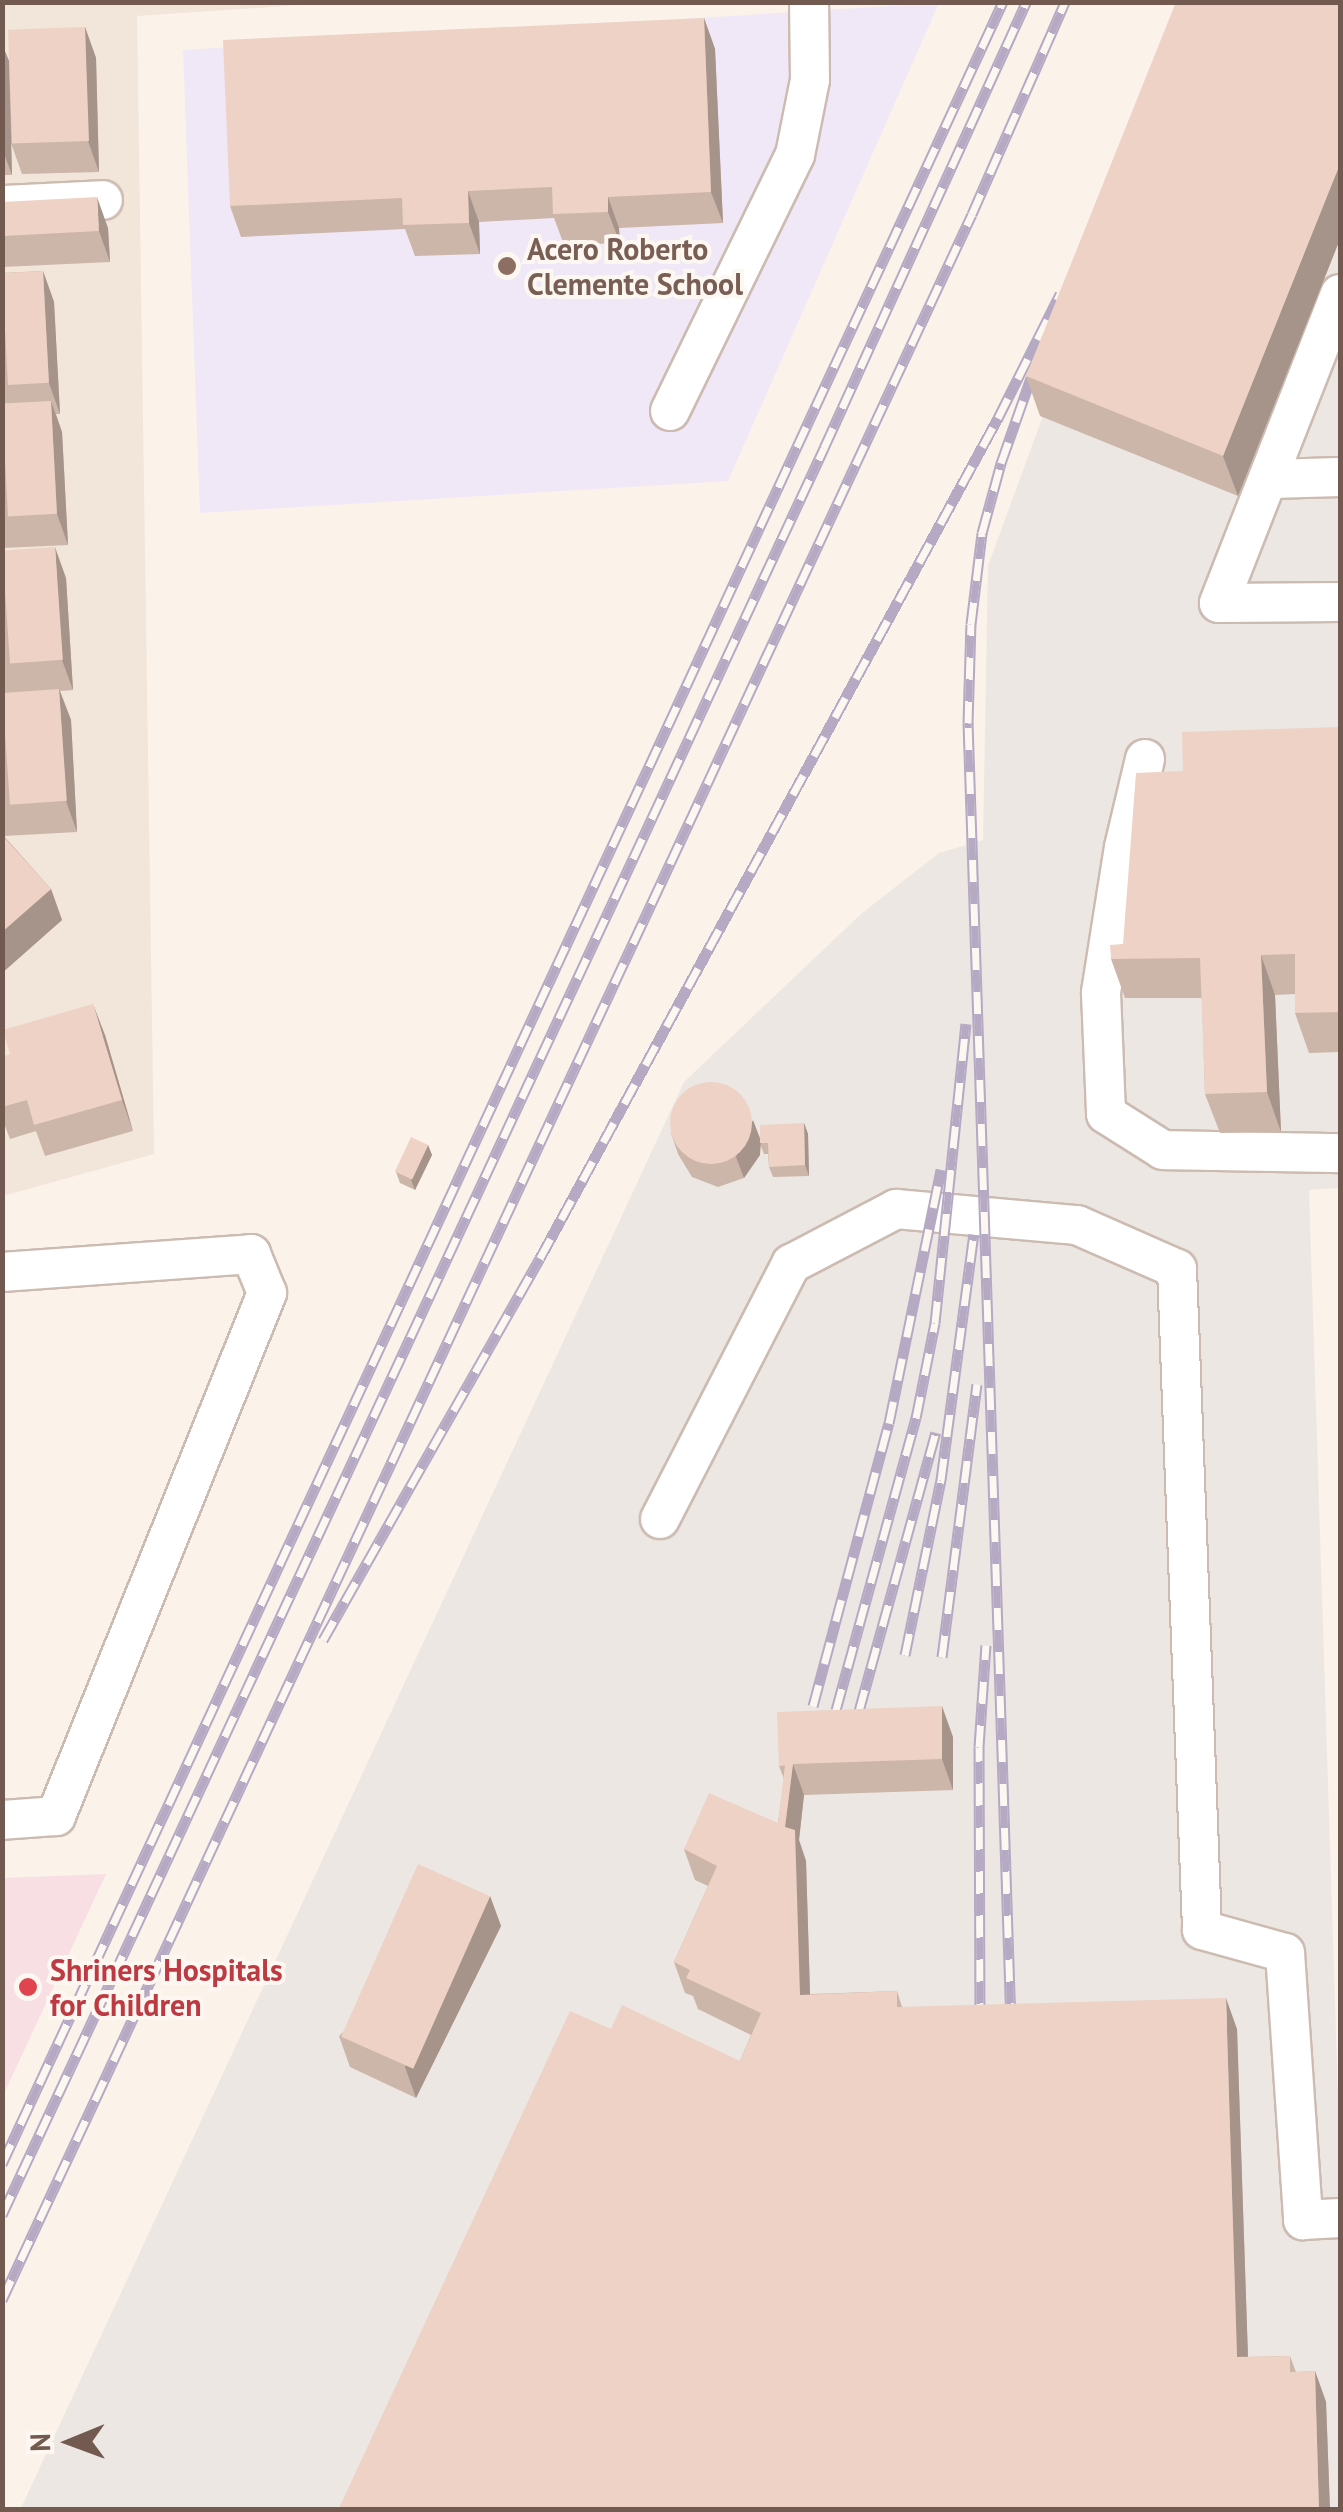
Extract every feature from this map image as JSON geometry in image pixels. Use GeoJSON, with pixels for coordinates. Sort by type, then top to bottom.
{"type":"FeatureCollection","features":[{"type":"Feature","properties":{"kind":"lane"},"geometry":{"type":"LineString","coordinates":[[670,411],[795,156],[810,80],[809,2]]}},
{"type":"Feature","properties":{"kind":"lane"},"geometry":{"type":"LineString","coordinates":[[2,204],[103,200]]}},
{"type":"Feature","properties":{"kind":"lane"},"geometry":{"type":"LineString","coordinates":[[1340,294],[1271,479],[1219,603],[1340,602]]}},
{"type":"Feature","properties":{"kind":"lane"},"geometry":{"type":"LineString","coordinates":[[1271,479],[1340,477]]}},
{"type":"Feature","properties":{"kind":"lane"},"geometry":{"type":"LineString","coordinates":[[1145,759],[1124,847],[1101,993],[1106,1114],[1163,1150],[1340,1153]]}},
{"type":"Feature","properties":{"kind":"lane"},"geometry":{"type":"LineString","coordinates":[[660,1520],[791,1264],[896,1208],[1077,1225],[1177,1269],[1202,1930],[1285,1953],[1302,2220],[1340,2218]]}},
{"type":"Feature","properties":{"kind":"lane"},"geometry":{"type":"LineString","coordinates":[[2,1272],[251,1254],[268,1293],[56,1816],[2,1820]]}},
{"type":"Feature","properties":{"kind":"shaded area"},"geometry":{"type":"Polygon","coordinates":[[[3,3],[331,3],[137,16],[154,1154],[3,1196],[3,3]]]}},
{"type":"Feature","properties":{"kind":"shaded area","name":"Acero Roberto Clemente School"},"geometry":{"type":"Polygon","coordinates":[[[939,3],[728,481],[200,513],[183,50],[939,3]]]}},
{"type":"Feature","properties":{"kind":"shaded area"},"geometry":{"type":"Polygon","coordinates":[[[1194,3],[1340,3],[1340,1188],[1309,1190],[1340,2158],[1340,2509],[20,2510],[684,1082],[861,914],[939,853],[983,840],[988,566],[1194,3]]]}},
{"type":"Feature","properties":{"kind":"shaded area","name":"Shriners Hospitals for Children"},"geometry":{"type":"Polygon","coordinates":[[[106,1874],[3,2096],[3,1878],[106,1874]]]}},
{"type":"Feature","properties":{"kind":"building"},"geometry":{"type":"Polygon","coordinates":[[[1176,2],[1340,2],[1340,164],[1223,456],[1026,376],[1176,2]]]}},
{"type":"Feature","properties":{"kind":"building"},"geometry":{"type":"Polygon","coordinates":[[[704,18],[711,192],[608,197],[608,212],[553,214],[552,187],[468,191],[469,223],[403,225],[402,198],[230,206],[223,40],[704,18]]]}},
{"type":"Feature","properties":{"kind":"building"},"geometry":{"type":"Polygon","coordinates":[[[85,27],[89,141],[12,144],[8,30],[85,27]]]}},
{"type":"Feature","properties":{"kind":"building"},"geometry":{"type":"Polygon","coordinates":[[[97,197],[99,231],[4,236],[2,202],[97,197]]]}},
{"type":"Feature","properties":{"kind":"building"},"geometry":{"type":"Polygon","coordinates":[[[43,271],[49,383],[8,385],[2,273],[43,271]]]}},
{"type":"Feature","properties":{"kind":"building"},"geometry":{"type":"Polygon","coordinates":[[[51,401],[57,514],[8,516],[2,404],[51,401]]]}},
{"type":"Feature","properties":{"kind":"building"},"geometry":{"type":"Polygon","coordinates":[[[55,547],[63,660],[10,663],[2,551],[55,547]]]}},
{"type":"Feature","properties":{"kind":"building"},"geometry":{"type":"Polygon","coordinates":[[[59,689],[67,801],[10,805],[2,693],[59,689]]]}},
{"type":"Feature","properties":{"kind":"building"},"geometry":{"type":"Polygon","coordinates":[[[1340,727],[1340,1012],[1295,1013],[1295,954],[1261,955],[1267,1092],[1205,1094],[1200,958],[1111,959],[1110,945],[1123,944],[1136,773],[1183,771],[1182,732],[1340,727]]]}},
{"type":"Feature","properties":{"kind":"building"},"geometry":{"type":"Polygon","coordinates":[[[2,835],[51,889],[2,932],[2,835]]]}},
{"type":"Feature","properties":{"kind":"building"},"geometry":{"type":"Polygon","coordinates":[[[93,1004],[122,1100],[34,1125],[27,1100],[2,1107],[2,1057],[10,1054],[3,1030],[93,1004]]]}},
{"type":"Feature","properties":{"kind":"building"},"geometry":{"type":"Polygon","coordinates":[[[711,1082],[727,1085],[740,1094],[749,1107],[749,1139],[740,1152],[727,1161],[711,1164],[695,1161],[682,1152],[673,1139],[670,1123],[673,1107],[682,1094],[695,1085],[711,1082]]]}},
{"type":"Feature","properties":{"kind":"building"},"geometry":{"type":"Polygon","coordinates":[[[804,1123],[805,1165],[769,1167],[768,1143],[760,1143],[760,1125],[804,1123]]]}},
{"type":"Feature","properties":{"kind":"building"},"geometry":{"type":"Polygon","coordinates":[[[411,1137],[428,1145],[412,1179],[395,1171],[411,1137]]]}},
{"type":"Feature","properties":{"kind":"building"},"geometry":{"type":"Polygon","coordinates":[[[942,1706],[942,1759],[793,1764],[785,1827],[795,1830],[800,1995],[897,1991],[897,2007],[1226,1998],[1237,2357],[1290,2356],[1290,2372],[1315,2371],[1319,2510],[341,2510],[570,2011],[611,2029],[622,2005],[740,2061],[761,2013],[686,1978],[690,1970],[674,1962],[717,1866],[684,1849],[709,1793],[778,1823],[785,1765],[779,1766],[777,1712],[942,1706]]]}},
{"type":"Feature","properties":{"kind":"building"},"geometry":{"type":"Polygon","coordinates":[[[418,1864],[490,1896],[413,2069],[341,2037],[418,1864]]]}},
{"type":"Feature","properties":{"kind":"railway"},"geometry":{"type":"LineString","coordinates":[[2,2164],[1003,2]]}},
{"type":"Feature","properties":{"kind":"railway"},"geometry":{"type":"LineString","coordinates":[[2,2215],[824,448],[1026,2]]}},
{"type":"Feature","properties":{"kind":"railway"},"geometry":{"type":"LineString","coordinates":[[2,2300],[972,214],[1065,2]]}},
{"type":"Feature","properties":{"kind":"railway"},"geometry":{"type":"LineString","coordinates":[[323,1640],[540,1258],[998,418],[1060,294]]}},
{"type":"Feature","properties":{"kind":"railway"},"geometry":{"type":"LineString","coordinates":[[1011,2025],[968,723],[971,624],[982,533],[1031,378]]}},
{"type":"Feature","properties":{"kind":"railway"},"geometry":{"type":"LineString","coordinates":[[836,1710],[916,1418],[935,1323],[966,1024]]}},
{"type":"Feature","properties":{"kind":"railway"},"geometry":{"type":"LineString","coordinates":[[813,1706],[889,1423],[941,1169]]}},
{"type":"Feature","properties":{"kind":"railway"},"geometry":{"type":"LineString","coordinates":[[905,1655],[941,1480],[974,1234]]}},
{"type":"Feature","properties":{"kind":"railway"},"geometry":{"type":"LineString","coordinates":[[942,1657],[977,1384]]}},
{"type":"Feature","properties":{"kind":"railway"},"geometry":{"type":"LineString","coordinates":[[859,1711],[936,1432]]}},
{"type":"Feature","properties":{"kind":"railway"},"geometry":{"type":"LineString","coordinates":[[980,2025],[979,1747],[986,1645]]}},
{"type":"Feature","properties":{"kind":"place","name":"Acero Roberto Clemente School"},"geometry":{"type":"Point","coordinates":[507,266]}},
{"type":"Feature","properties":{"kind":"place","name":"Shriners Hospitals for Children"},"geometry":{"type":"Point","coordinates":[28,1987]}}]}
